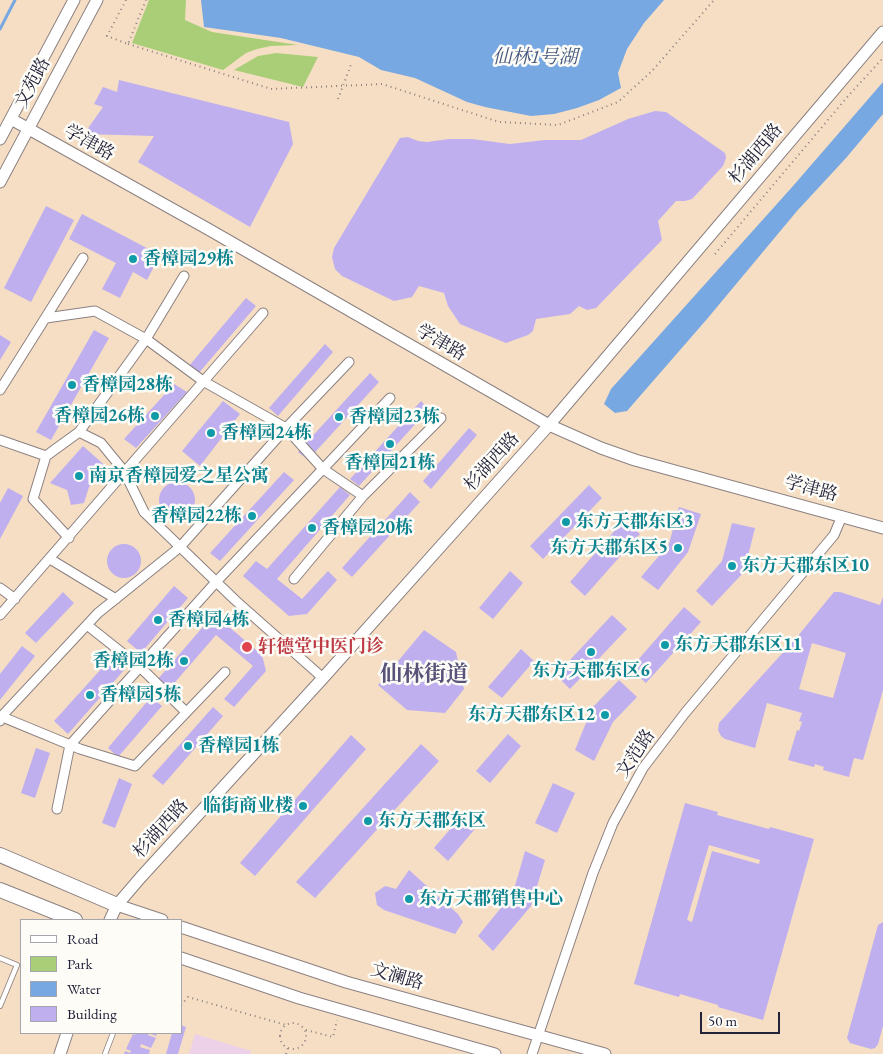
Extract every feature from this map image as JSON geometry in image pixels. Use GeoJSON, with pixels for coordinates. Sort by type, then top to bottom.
{"type":"FeatureCollection","features":[{"type":"Feature","properties":{"kind":"main road"},"geometry":{"type":"LineString","coordinates":[[0,855],[117,905]]}},
{"type":"Feature","properties":{"kind":"main road"},"geometry":{"type":"LineString","coordinates":[[0,890],[72,919]]}},
{"type":"Feature","properties":{"kind":"street","name":"文苑路"},"geometry":{"type":"LineString","coordinates":[[0,139],[74,0]]}},
{"type":"Feature","properties":{"kind":"street","name":"文苑路"},"geometry":{"type":"LineString","coordinates":[[0,182],[97,0]]}},
{"type":"Feature","properties":{"kind":"street","name":"杉湖西路"},"geometry":{"type":"LineString","coordinates":[[110,919],[117,905],[323,678],[549,424],[883,32]]}},
{"type":"Feature","properties":{"kind":"street","name":"学津路"},"geometry":{"type":"LineString","coordinates":[[11,119],[549,424],[601,448],[635,460],[883,528]]}},
{"type":"Feature","properties":{"kind":"street"},"geometry":{"type":"LineString","coordinates":[[0,390],[83,258]]}},
{"type":"Feature","properties":{"kind":"street"},"geometry":{"type":"LineString","coordinates":[[69,538],[33,499],[46,456],[79,432],[146,340],[184,276]]}},
{"type":"Feature","properties":{"kind":"street"},"geometry":{"type":"LineString","coordinates":[[46,318],[95,311],[146,340],[203,382],[286,428],[323,469],[363,496]]}},
{"type":"Feature","properties":{"kind":"street"},"geometry":{"type":"LineString","coordinates":[[0,615],[263,314]]}},
{"type":"Feature","properties":{"kind":"street"},"geometry":{"type":"LineString","coordinates":[[224,672],[136,766],[70,745],[0,718],[98,613],[180,547],[286,428],[349,362]]}},
{"type":"Feature","properties":{"kind":"street"},"geometry":{"type":"LineString","coordinates":[[57,809],[70,745],[216,582],[390,398]]}},
{"type":"Feature","properties":{"kind":"street"},"geometry":{"type":"LineString","coordinates":[[294,579],[363,496],[442,418]]}},
{"type":"Feature","properties":{"kind":"street"},"geometry":{"type":"LineString","coordinates":[[79,432],[101,443],[124,471],[144,512],[216,582],[323,678]]}},
{"type":"Feature","properties":{"kind":"street"},"geometry":{"type":"LineString","coordinates":[[0,440],[46,456]]}},
{"type":"Feature","properties":{"kind":"street","name":"文范路"},"geometry":{"type":"LineString","coordinates":[[532,1054],[593,873],[613,823],[643,768],[691,706],[834,535],[842,516]]}},
{"type":"Feature","properties":{"kind":"street"},"geometry":{"type":"LineString","coordinates":[[50,559],[116,599]]}},
{"type":"Feature","properties":{"kind":"street"},"geometry":{"type":"LineString","coordinates":[[0,588],[14,599]]}},
{"type":"Feature","properties":{"kind":"street"},"geometry":{"type":"LineString","coordinates":[[87,625],[140,668],[186,712]]}},
{"type":"Feature","properties":{"kind":"street"},"geometry":{"type":"LineString","coordinates":[[117,905],[159,919]]}},
{"type":"Feature","properties":{"kind":"street","name":"文澜路"},"geometry":{"type":"LineString","coordinates":[[182,927],[346,982],[605,1054]]}},
{"type":"Feature","properties":{"kind":"street"},"geometry":{"type":"LineString","coordinates":[[182,958],[340,1010],[495,1054]]}},
{"type":"Feature","properties":{"kind":"street"},"geometry":{"type":"LineString","coordinates":[[60,1054],[68,1034]]}},
{"type":"Feature","properties":{"kind":"lane"},"geometry":{"type":"LineString","coordinates":[[0,958],[17,964],[0,1006]]}},
{"type":"Feature","properties":{"kind":"lane"},"geometry":{"type":"LineString","coordinates":[[105,1054],[113,1034]]}},
{"type":"Feature","properties":{"kind":"path"},"geometry":{"type":"LineString","coordinates":[[126,0],[107,36],[271,89],[382,84],[499,122],[558,125],[618,102],[652,72],[714,0]]}},
{"type":"Feature","properties":{"kind":"path"},"geometry":{"type":"LineString","coordinates":[[128,44],[146,0]]}},
{"type":"Feature","properties":{"kind":"path"},"geometry":{"type":"LineString","coordinates":[[715,254],[849,95],[883,58]]}},
{"type":"Feature","properties":{"kind":"path"},"geometry":{"type":"LineString","coordinates":[[338,99],[352,62]]}},
{"type":"Feature","properties":{"kind":"path"},"geometry":{"type":"LineString","coordinates":[[182,1004],[188,997],[286,1025]]}},
{"type":"Feature","properties":{"kind":"path"},"geometry":{"type":"LineString","coordinates":[[305,1030],[306,1039],[297,1048],[288,1048],[280,1037],[286,1025],[294,1022],[305,1030],[333,1037],[340,1010]]}},
{"type":"Feature","properties":{"kind":"path"},"geometry":{"type":"LineString","coordinates":[[286,1054],[288,1048]]}},
{"type":"Feature","properties":{"kind":"shaded area"},"geometry":{"type":"Polygon","coordinates":[[[195,1034],[251,1051],[250,1054],[189,1054],[195,1034]]]}},
{"type":"Feature","properties":{"kind":"green space"},"geometry":{"type":"Polygon","coordinates":[[[149,0],[186,0],[185,20],[212,32],[298,45],[271,46],[257,49],[246,53],[223,70],[132,43],[149,0]]]}},
{"type":"Feature","properties":{"kind":"green space"},"geometry":{"type":"Polygon","coordinates":[[[276,53],[318,57],[303,87],[234,70],[258,56],[276,53]]]}},
{"type":"Feature","properties":{"kind":"water","name":"仙林1号湖"},"geometry":{"type":"Polygon","coordinates":[[[201,0],[664,0],[644,23],[627,49],[618,73],[621,88],[599,100],[577,108],[554,114],[531,116],[467,102],[415,78],[381,70],[359,57],[281,38],[204,27],[201,0]]]}},
{"type":"Feature","properties":{"kind":"water"},"geometry":{"type":"Polygon","coordinates":[[[883,82],[883,114],[846,158],[797,211],[707,319],[627,411],[615,413],[604,404],[611,389],[793,186],[883,82]]]}},
{"type":"Feature","properties":{"kind":"building"},"geometry":{"type":"Polygon","coordinates":[[[119,80],[289,122],[293,144],[250,227],[138,162],[154,136],[84,134],[103,107],[94,104],[103,87],[117,92],[119,80]]]}},
{"type":"Feature","properties":{"kind":"building"},"geometry":{"type":"Polygon","coordinates":[[[655,111],[666,112],[725,153],[726,158],[723,166],[692,199],[676,201],[658,221],[662,240],[596,308],[587,310],[579,306],[570,314],[536,319],[533,331],[528,335],[506,343],[460,324],[448,306],[444,293],[419,286],[412,297],[394,301],[342,276],[335,269],[332,257],[334,248],[400,138],[408,137],[427,142],[449,139],[472,139],[510,144],[545,140],[581,140],[628,119],[655,111]]]}},
{"type":"Feature","properties":{"kind":"building"},"geometry":{"type":"Polygon","coordinates":[[[46,206],[74,220],[31,302],[4,288],[46,206]]]}},
{"type":"Feature","properties":{"kind":"building","name":"香樟园29栋"},"geometry":{"type":"Polygon","coordinates":[[[82,214],[160,255],[147,280],[133,272],[120,298],[102,289],[116,263],[69,239],[82,214]]]}},
{"type":"Feature","properties":{"kind":"building"},"geometry":{"type":"Polygon","coordinates":[[[246,298],[256,306],[198,374],[189,366],[246,298]]]}},
{"type":"Feature","properties":{"kind":"building","name":"香樟园28栋"},"geometry":{"type":"Polygon","coordinates":[[[94,330],[109,338],[51,440],[36,432],[94,330]]]}},
{"type":"Feature","properties":{"kind":"building"},"geometry":{"type":"Polygon","coordinates":[[[0,335],[11,342],[0,360],[0,335]]]}},
{"type":"Feature","properties":{"kind":"building"},"geometry":{"type":"Polygon","coordinates":[[[325,344],[333,352],[278,416],[269,408],[325,344]]]}},
{"type":"Feature","properties":{"kind":"building","name":"香樟园23栋"},"geometry":{"type":"Polygon","coordinates":[[[370,373],[379,382],[308,460],[298,452],[370,373]]]}},
{"type":"Feature","properties":{"kind":"building","name":"香樟园26栋"},"geometry":{"type":"Polygon","coordinates":[[[174,384],[187,392],[136,448],[124,439],[174,384]]]}},
{"type":"Feature","properties":{"kind":"building","name":"香樟园24栋"},"geometry":{"type":"Polygon","coordinates":[[[223,401],[240,414],[200,466],[182,451],[223,401]]]}},
{"type":"Feature","properties":{"kind":"building","name":"香樟园21栋"},"geometry":{"type":"Polygon","coordinates":[[[421,401],[429,409],[359,486],[350,479],[421,401]]]}},
{"type":"Feature","properties":{"kind":"building"},"geometry":{"type":"Polygon","coordinates":[[[469,428],[477,435],[431,489],[423,481],[469,428]]]}},
{"type":"Feature","properties":{"kind":"building","name":"南京香樟园爱之星公寓"},"geometry":{"type":"Polygon","coordinates":[[[83,446],[109,469],[89,487],[84,503],[71,505],[67,490],[50,483],[83,446]]]}},
{"type":"Feature","properties":{"kind":"building","name":"香樟园22栋"},"geometry":{"type":"Polygon","coordinates":[[[284,472],[294,480],[220,561],[210,553],[284,472]]]}},
{"type":"Feature","properties":{"kind":"building"},"geometry":{"type":"Polygon","coordinates":[[[177,482],[184,483],[190,487],[194,493],[194,507],[190,513],[184,517],[177,518],[170,517],[164,513],[160,507],[159,500],[160,493],[164,487],[170,483],[177,482]]]}},
{"type":"Feature","properties":{"kind":"building","name":"东方天郡东区3"},"geometry":{"type":"Polygon","coordinates":[[[589,485],[602,498],[543,559],[530,546],[589,485]]]}},
{"type":"Feature","properties":{"kind":"building","name":"香樟园20栋"},"geometry":{"type":"Polygon","coordinates":[[[340,487],[350,495],[277,579],[302,599],[328,571],[337,580],[307,614],[289,616],[243,576],[256,561],[267,569],[340,487]]]}},
{"type":"Feature","properties":{"kind":"building"},"geometry":{"type":"Polygon","coordinates":[[[8,488],[23,496],[0,539],[0,503],[8,488]]]}},
{"type":"Feature","properties":{"kind":"building"},"geometry":{"type":"Polygon","coordinates":[[[410,492],[420,502],[352,577],[342,568],[410,492]]]}},
{"type":"Feature","properties":{"kind":"building","name":"东方天郡东区5"},"geometry":{"type":"Polygon","coordinates":[[[679,507],[701,514],[688,552],[658,590],[641,577],[669,544],[679,507]]]}},
{"type":"Feature","properties":{"kind":"building"},"geometry":{"type":"Polygon","coordinates":[[[624,520],[640,534],[585,596],[570,582],[624,520]]]}},
{"type":"Feature","properties":{"kind":"building","name":"东方天郡东区10"},"geometry":{"type":"Polygon","coordinates":[[[732,523],[755,528],[744,572],[712,606],[696,591],[722,561],[732,523]]]}},
{"type":"Feature","properties":{"kind":"building"},"geometry":{"type":"Polygon","coordinates":[[[124,544],[131,545],[136,549],[140,554],[140,568],[136,573],[131,577],[124,578],[117,577],[112,573],[108,568],[107,561],[108,554],[112,549],[117,545],[124,544]]]}},
{"type":"Feature","properties":{"kind":"building"},"geometry":{"type":"Polygon","coordinates":[[[510,571],[523,583],[493,619],[479,608],[510,571]]]}},
{"type":"Feature","properties":{"kind":"building","name":"香樟园4栋"},"geometry":{"type":"Polygon","coordinates":[[[174,586],[188,598],[141,653],[127,641],[174,586]]]}},
{"type":"Feature","properties":{"kind":"building"},"geometry":{"type":"Polygon","coordinates":[[[63,592],[74,603],[36,643],[25,633],[63,592]]]}},
{"type":"Feature","properties":{"kind":"building"},"geometry":{"type":"Polygon","coordinates":[[[834,592],[840,592],[880,605],[883,597],[883,690],[863,760],[854,758],[849,777],[823,770],[824,767],[815,764],[814,767],[788,760],[797,730],[799,731],[802,722],[799,721],[802,713],[767,703],[755,748],[725,739],[718,730],[719,723],[797,637],[834,592]],[[812,643],[799,689],[833,698],[846,653],[812,643]]]}},
{"type":"Feature","properties":{"kind":"building","name":"东方天郡东区11"},"geometry":{"type":"Polygon","coordinates":[[[684,607],[701,622],[646,683],[630,669],[684,607]]]}},
{"type":"Feature","properties":{"kind":"building","name":"香樟园2栋"},"geometry":{"type":"Polygon","coordinates":[[[214,614],[262,655],[266,671],[234,707],[224,699],[253,666],[216,635],[170,688],[158,679],[214,614]]]}},
{"type":"Feature","properties":{"kind":"building","name":"东方天郡东区6"},"geometry":{"type":"Polygon","coordinates":[[[612,615],[627,629],[570,689],[556,675],[612,615]]]}},
{"type":"Feature","properties":{"kind":"building"},"geometry":{"type":"Polygon","coordinates":[[[424,630],[456,652],[464,689],[445,713],[407,710],[378,685],[424,630]]]}},
{"type":"Feature","properties":{"kind":"building"},"geometry":{"type":"Polygon","coordinates":[[[22,646],[35,656],[0,700],[0,674],[22,646]]]}},
{"type":"Feature","properties":{"kind":"building"},"geometry":{"type":"Polygon","coordinates":[[[521,649],[534,661],[502,698],[488,687],[521,649]]]}},
{"type":"Feature","properties":{"kind":"building","name":"香樟园5栋"},"geometry":{"type":"Polygon","coordinates":[[[112,657],[125,669],[68,734],[54,721],[112,657]]]}},
{"type":"Feature","properties":{"kind":"building","name":"东方天郡东区12"},"geometry":{"type":"Polygon","coordinates":[[[619,680],[637,697],[613,722],[594,761],[575,750],[592,708],[619,680]]]}},
{"type":"Feature","properties":{"kind":"building"},"geometry":{"type":"Polygon","coordinates":[[[151,697],[162,706],[118,757],[108,748],[151,697]]]}},
{"type":"Feature","properties":{"kind":"building","name":"香樟园1栋"},"geometry":{"type":"Polygon","coordinates":[[[213,707],[223,716],[163,785],[152,776],[213,707]]]}},
{"type":"Feature","properties":{"kind":"building"},"geometry":{"type":"Polygon","coordinates":[[[508,734],[521,746],[490,783],[476,771],[508,734]]]}},
{"type":"Feature","properties":{"kind":"building","name":"临街商业楼"},"geometry":{"type":"Polygon","coordinates":[[[351,735],[366,749],[255,876],[240,863],[351,735]]]}},
{"type":"Feature","properties":{"kind":"building","name":"东方天郡东区"},"geometry":{"type":"Polygon","coordinates":[[[421,744],[439,761],[315,898],[296,882],[421,744]]]}},
{"type":"Feature","properties":{"kind":"building"},"geometry":{"type":"Polygon","coordinates":[[[36,748],[50,753],[35,798],[21,793],[36,748]]]}},
{"type":"Feature","properties":{"kind":"building"},"geometry":{"type":"Polygon","coordinates":[[[119,778],[132,784],[115,828],[102,823],[119,778]]]}},
{"type":"Feature","properties":{"kind":"building"},"geometry":{"type":"Polygon","coordinates":[[[553,783],[575,793],[557,833],[535,823],[553,783]]]}},
{"type":"Feature","properties":{"kind":"building"},"geometry":{"type":"Polygon","coordinates":[[[685,803],[718,812],[717,815],[814,839],[763,1020],[680,994],[679,997],[634,984],[685,803]],[[709,845],[687,920],[692,922],[712,851],[759,864],[760,860],[709,845]]]}},
{"type":"Feature","properties":{"kind":"building"},"geometry":{"type":"Polygon","coordinates":[[[465,812],[479,824],[448,861],[434,848],[465,812]]]}},
{"type":"Feature","properties":{"kind":"building"},"geometry":{"type":"Polygon","coordinates":[[[525,851],[545,860],[531,906],[493,951],[478,936],[513,893],[525,851]]]}},
{"type":"Feature","properties":{"kind":"building","name":"东方天郡销售中心"},"geometry":{"type":"Polygon","coordinates":[[[409,870],[458,914],[463,922],[455,934],[384,910],[377,905],[375,893],[385,886],[396,889],[409,870]]]}},
{"type":"Feature","properties":{"kind":"building"},"geometry":{"type":"Polygon","coordinates":[[[883,922],[883,1026],[878,1044],[875,1048],[871,1049],[850,1043],[847,1038],[878,925],[883,922]]]}},
{"type":"Feature","properties":{"kind":"building"},"geometry":{"type":"Polygon","coordinates":[[[182,1025],[186,1027],[178,1054],[166,1054],[172,1034],[182,1034],[182,1025]]]}},
{"type":"Feature","properties":{"kind":"building"},"geometry":{"type":"Polygon","coordinates":[[[133,1034],[148,1034],[156,1038],[151,1048],[141,1044],[140,1047],[150,1050],[149,1054],[124,1054],[125,1051],[130,1053],[131,1051],[126,1049],[133,1034]]]}},
{"type":"Feature","properties":{"kind":"waterway"},"geometry":{"type":"LineString","coordinates":[[0,29],[15,0]]}},
{"type":"Feature","properties":{"kind":"place","name":"香樟园29栋"},"geometry":{"type":"Point","coordinates":[133,259]}},
{"type":"Feature","properties":{"kind":"place","name":"香樟园28栋"},"geometry":{"type":"Point","coordinates":[72,385]}},
{"type":"Feature","properties":{"kind":"place","name":"香樟园26栋"},"geometry":{"type":"Point","coordinates":[155,416]}},
{"type":"Feature","properties":{"kind":"place","name":"香樟园23栋"},"geometry":{"type":"Point","coordinates":[339,417]}},
{"type":"Feature","properties":{"kind":"place","name":"香樟园24栋"},"geometry":{"type":"Point","coordinates":[211,433]}},
{"type":"Feature","properties":{"kind":"place","name":"香樟园21栋"},"geometry":{"type":"Point","coordinates":[390,444]}},
{"type":"Feature","properties":{"kind":"place","name":"南京香樟园爱之星公寓"},"geometry":{"type":"Point","coordinates":[79,476]}},
{"type":"Feature","properties":{"kind":"place","name":"香樟园22栋"},"geometry":{"type":"Point","coordinates":[252,516]}},
{"type":"Feature","properties":{"kind":"place","name":"东方天郡东区3"},"geometry":{"type":"Point","coordinates":[566,522]}},
{"type":"Feature","properties":{"kind":"place","name":"香樟园20栋"},"geometry":{"type":"Point","coordinates":[312,528]}},
{"type":"Feature","properties":{"kind":"place","name":"东方天郡东区5"},"geometry":{"type":"Point","coordinates":[678,548]}},
{"type":"Feature","properties":{"kind":"place","name":"东方天郡东区10"},"geometry":{"type":"Point","coordinates":[732,566]}},
{"type":"Feature","properties":{"kind":"place","name":"香樟园4栋"},"geometry":{"type":"Point","coordinates":[158,620]}},
{"type":"Feature","properties":{"kind":"place","name":"东方天郡东区11"},"geometry":{"type":"Point","coordinates":[665,645]}},
{"type":"Feature","properties":{"kind":"place","name":"轩德堂中医门诊"},"geometry":{"type":"Point","coordinates":[247,647]}},
{"type":"Feature","properties":{"kind":"place","name":"东方天郡东区6"},"geometry":{"type":"Point","coordinates":[591,652]}},
{"type":"Feature","properties":{"kind":"place","name":"香樟园2栋"},"geometry":{"type":"Point","coordinates":[184,661]}},
{"type":"Feature","properties":{"kind":"place","name":"香樟园5栋"},"geometry":{"type":"Point","coordinates":[90,695]}},
{"type":"Feature","properties":{"kind":"place","name":"东方天郡东区12"},"geometry":{"type":"Point","coordinates":[605,715]}},
{"type":"Feature","properties":{"kind":"place","name":"香樟园1栋"},"geometry":{"type":"Point","coordinates":[188,746]}},
{"type":"Feature","properties":{"kind":"place","name":"临街商业楼"},"geometry":{"type":"Point","coordinates":[303,806]}},
{"type":"Feature","properties":{"kind":"place","name":"东方天郡东区"},"geometry":{"type":"Point","coordinates":[368,821]}},
{"type":"Feature","properties":{"kind":"place","name":"东方天郡销售中心"},"geometry":{"type":"Point","coordinates":[409,899]}},
{"type":"Feature","properties":{"kind":"district","name":"仙林街道"},"geometry":{"type":"Point","coordinates":[424,675]}}]}
